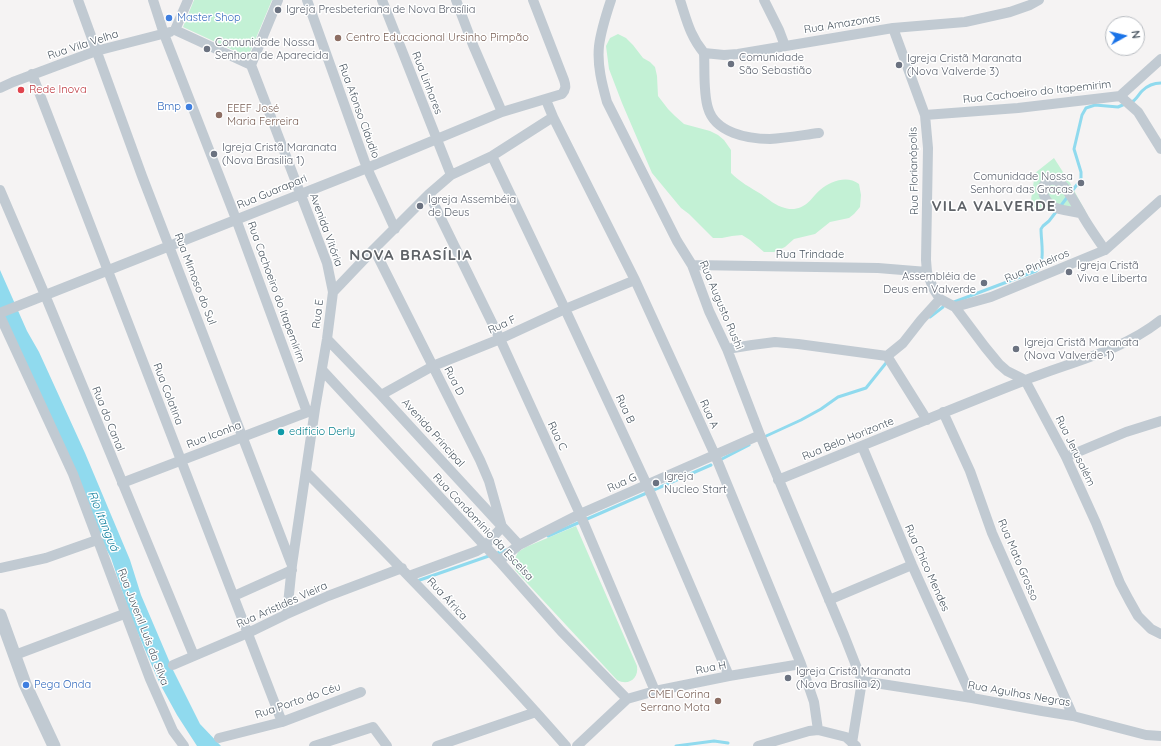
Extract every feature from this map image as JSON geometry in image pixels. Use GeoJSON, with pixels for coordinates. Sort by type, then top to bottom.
{"type":"FeatureCollection","features":[{"type":"Feature","properties":{"kind":"street","name":"Rua Mimoso do Sul"},"geometry":{"type":"LineString","coordinates":[[78,0],[169,246],[292,568]]}},
{"type":"Feature","properties":{"kind":"street","name":"Rua Cachoeiro do Itapemirim"},"geometry":{"type":"LineString","coordinates":[[152,0],[311,411]]}},
{"type":"Feature","properties":{"kind":"street"},"geometry":{"type":"LineString","coordinates":[[188,0],[175,30],[251,65],[278,0]]}},
{"type":"Feature","properties":{"kind":"street","name":"Rua Afonso Cláudio"},"geometry":{"type":"LineString","coordinates":[[307,0],[367,168],[394,228]]}},
{"type":"Feature","properties":{"kind":"street","name":"Rua Linhares"},"geometry":{"type":"LineString","coordinates":[[382,0],[451,175]]}},
{"type":"Feature","properties":{"kind":"street"},"geometry":{"type":"LineString","coordinates":[[456,0],[473,45],[502,112]]}},
{"type":"Feature","properties":{"kind":"street","name":"Rua Guarapari"},"geometry":{"type":"LineString","coordinates":[[1,314],[45,295],[367,168],[502,112],[562,94],[566,86],[533,0]]}},
{"type":"Feature","properties":{"kind":"street","name":"Rua Augusto Rushi"},"geometry":{"type":"LineString","coordinates":[[611,0],[599,47],[599,66],[607,102],[677,241],[692,265],[709,311],[727,350],[778,480],[829,600],[866,681]]}},
{"type":"Feature","properties":{"kind":"street"},"geometry":{"type":"LineString","coordinates":[[680,0],[689,28],[696,43],[704,53],[708,109],[720,126],[732,133],[748,137],[771,139],[819,133]]}},
{"type":"Feature","properties":{"kind":"street"},"geometry":{"type":"LineString","coordinates":[[764,0],[780,30],[785,46]]}},
{"type":"Feature","properties":{"kind":"street","name":"Rua Amazonas"},"geometry":{"type":"LineString","coordinates":[[704,53],[724,55],[738,54],[893,28],[965,22],[1010,12],[1039,0]]}},
{"type":"Feature","properties":{"kind":"street","name":"Rua Florianópolis"},"geometry":{"type":"LineString","coordinates":[[893,28],[925,115],[928,148],[927,272]]}},
{"type":"Feature","properties":{"kind":"street","name":"Rua Vila Velha"},"geometry":{"type":"LineString","coordinates":[[0,88],[32,74],[96,51],[175,30]]}},
{"type":"Feature","properties":{"kind":"street","name":"Rua Cachoeiro do Itapemirim"},"geometry":{"type":"LineString","coordinates":[[925,115],[1018,108],[1120,96],[1161,59]]}},
{"type":"Feature","properties":{"kind":"street","name":"Avenida Vitória"},"geometry":{"type":"LineString","coordinates":[[251,65],[327,263],[333,292]]}},
{"type":"Feature","properties":{"kind":"street","name":"Rua Colatina"},"geometry":{"type":"LineString","coordinates":[[32,74],[282,722]]}},
{"type":"Feature","properties":{"kind":"street"},"geometry":{"type":"LineString","coordinates":[[1120,96],[1138,112],[1161,149]]}},
{"type":"Feature","properties":{"kind":"street"},"geometry":{"type":"LineString","coordinates":[[546,100],[553,117]]}},
{"type":"Feature","properties":{"kind":"street","name":"Rua E"},"geometry":{"type":"LineString","coordinates":[[287,614],[306,472],[311,411],[322,371],[328,339],[333,292],[394,228],[451,175],[492,156],[553,117]]}},
{"type":"Feature","properties":{"kind":"street","name":"Rua A"},"geometry":{"type":"LineString","coordinates":[[553,117],[635,280],[714,455],[801,664],[814,702],[818,730]]}},
{"type":"Feature","properties":{"kind":"street","name":"Rua B"},"geometry":{"type":"LineString","coordinates":[[492,156],[647,485],[729,676]]}},
{"type":"Feature","properties":{"kind":"street","name":"Rua do Canal"},"geometry":{"type":"LineString","coordinates":[[0,190],[194,656]]}},
{"type":"Feature","properties":{"kind":"street","name":"Rua C"},"geometry":{"type":"LineString","coordinates":[[429,194],[500,339],[580,514],[655,691]]}},
{"type":"Feature","properties":{"kind":"street","name":"Rua Pinheiros"},"geometry":{"type":"LineString","coordinates":[[954,307],[991,297],[1105,250],[1161,200]]}},
{"type":"Feature","properties":{"kind":"street"},"geometry":{"type":"LineString","coordinates":[[1080,213],[1105,250]]}},
{"type":"Feature","properties":{"kind":"street","name":"Rua D"},"geometry":{"type":"LineString","coordinates":[[374,249],[480,460],[489,481],[502,527]]}},
{"type":"Feature","properties":{"kind":"street","name":"Rua Trindade"},"geometry":{"type":"LineString","coordinates":[[692,265],[864,267],[927,272]]}},
{"type":"Feature","properties":{"kind":"street"},"geometry":{"type":"LineString","coordinates":[[927,272],[933,288],[940,299],[954,307],[999,364],[1007,371],[1024,380]]}},
{"type":"Feature","properties":{"kind":"street","name":"Rua F"},"geometry":{"type":"LineString","coordinates":[[381,395],[433,366],[500,339],[565,309],[635,280]]}},
{"type":"Feature","properties":{"kind":"street"},"geometry":{"type":"LineString","coordinates":[[727,350],[775,342],[887,356],[903,343],[940,299]]}},
{"type":"Feature","properties":{"kind":"street","name":"Rua Juvenil Luís da Silva"},"geometry":{"type":"LineString","coordinates":[[1,314],[73,474],[124,614],[150,679],[173,731],[184,746]]}},
{"type":"Feature","properties":{"kind":"street","name":"Rua Belo Horizonte"},"geometry":{"type":"LineString","coordinates":[[778,480],[1024,380],[1107,351],[1130,341],[1161,320]]}},
{"type":"Feature","properties":{"kind":"street","name":"Avenida Principal"},"geometry":{"type":"LineString","coordinates":[[328,339],[519,545]]}},
{"type":"Feature","properties":{"kind":"street"},"geometry":{"type":"LineString","coordinates":[[887,356],[927,420]]}},
{"type":"Feature","properties":{"kind":"street","name":"Rua Condomínio da Escelsa"},"geometry":{"type":"LineString","coordinates":[[322,371],[561,631],[627,699]]}},
{"type":"Feature","properties":{"kind":"street","name":"Rua Jerusalém"},"geometry":{"type":"LineString","coordinates":[[1024,380],[1066,457],[1096,523],[1120,583],[1129,600],[1138,616],[1151,629],[1161,634]]}},
{"type":"Feature","properties":{"kind":"street","name":"Rua Iconha"},"geometry":{"type":"LineString","coordinates":[[122,484],[311,411]]}},
{"type":"Feature","properties":{"kind":"street","name":"Rua Mato Grosso"},"geometry":{"type":"LineString","coordinates":[[943,412],[970,471],[995,540],[1073,716]]}},
{"type":"Feature","properties":{"kind":"street"},"geometry":{"type":"LineString","coordinates":[[1066,457],[1126,432],[1161,421]]}},
{"type":"Feature","properties":{"kind":"street","name":"Rua G"},"geometry":{"type":"LineString","coordinates":[[498,561],[519,545],[580,514],[760,435]]}},
{"type":"Feature","properties":{"kind":"street","name":"Rua Chico Mendes"},"geometry":{"type":"LineString","coordinates":[[862,446],[912,565],[972,698]]}},
{"type":"Feature","properties":{"kind":"street","name":"Rua África"},"geometry":{"type":"LineString","coordinates":[[306,472],[402,568],[566,746]]}},
{"type":"Feature","properties":{"kind":"street"},"geometry":{"type":"LineString","coordinates":[[409,576],[477,551],[484,547],[502,527]]}},
{"type":"Feature","properties":{"kind":"street"},"geometry":{"type":"LineString","coordinates":[[0,568],[46,558],[97,540]]}},
{"type":"Feature","properties":{"kind":"street"},"geometry":{"type":"LineString","coordinates":[[829,600],[912,565]]}},
{"type":"Feature","properties":{"kind":"street"},"geometry":{"type":"LineString","coordinates":[[234,596],[292,568]]}},
{"type":"Feature","properties":{"kind":"street","name":"Rua Aristides Vieira"},"geometry":{"type":"LineString","coordinates":[[173,665],[248,633],[328,596],[402,568]]}},
{"type":"Feature","properties":{"kind":"street"},"geometry":{"type":"LineString","coordinates":[[15,655],[124,614]]}},
{"type":"Feature","properties":{"kind":"street"},"geometry":{"type":"LineString","coordinates":[[0,615],[25,684],[54,746]]}},
{"type":"Feature","properties":{"kind":"street","name":"Rua H"},"geometry":{"type":"LineString","coordinates":[[627,699],[655,691],[729,676],[801,664]]}},
{"type":"Feature","properties":{"kind":"street"},"geometry":{"type":"LineString","coordinates":[[855,745],[866,681]]}},
{"type":"Feature","properties":{"kind":"street","name":"Rua Agulhas Negras"},"geometry":{"type":"LineString","coordinates":[[866,681],[972,698],[1042,712],[1073,716],[1146,735],[1161,736]]}},
{"type":"Feature","properties":{"kind":"street","name":"Rua Porto do Céu"},"geometry":{"type":"LineString","coordinates":[[219,738],[282,722],[361,692]]}},
{"type":"Feature","properties":{"kind":"street"},"geometry":{"type":"LineString","coordinates":[[577,746],[627,699]]}},
{"type":"Feature","properties":{"kind":"street"},"geometry":{"type":"LineString","coordinates":[[436,746],[536,712]]}},
{"type":"Feature","properties":{"kind":"street"},"geometry":{"type":"LineString","coordinates":[[314,746],[373,727],[387,746]]}},
{"type":"Feature","properties":{"kind":"street"},"geometry":{"type":"LineString","coordinates":[[758,746],[809,731],[818,730],[846,737],[855,745]]}},
{"type":"Feature","properties":{"kind":"green space"},"geometry":{"type":"Polygon","coordinates":[[[194,0],[272,0],[248,57],[183,27],[194,0]]]}},
{"type":"Feature","properties":{"kind":"green space"},"geometry":{"type":"Polygon","coordinates":[[[618,34],[626,38],[643,58],[655,67],[658,96],[675,116],[684,124],[710,131],[724,140],[731,150],[731,173],[742,182],[778,206],[787,209],[794,209],[799,208],[809,202],[820,190],[829,184],[839,180],[854,181],[859,184],[861,195],[860,207],[849,218],[830,222],[815,234],[794,239],[785,247],[774,252],[764,252],[742,235],[713,238],[681,208],[652,173],[609,69],[606,46],[610,38],[618,34]]]}},
{"type":"Feature","properties":{"kind":"green space"},"geometry":{"type":"Polygon","coordinates":[[[1054,158],[1088,216],[1030,207],[1035,173],[1054,158]]]}},
{"type":"Feature","properties":{"kind":"green space"},"geometry":{"type":"Polygon","coordinates":[[[576,526],[637,666],[636,675],[629,682],[621,682],[617,680],[515,570],[514,561],[518,552],[526,547],[576,526]]]}},
{"type":"Feature","properties":{"kind":"water","name":"Rio Itanguá"},"geometry":{"type":"Polygon","coordinates":[[[0,270],[27,331],[39,352],[85,453],[130,560],[141,595],[173,670],[200,724],[221,746],[197,746],[177,715],[160,684],[132,620],[111,558],[97,532],[0,311],[0,270]]]}},
{"type":"Feature","properties":{"kind":"waterway"},"geometry":{"type":"LineString","coordinates":[[1130,103],[1146,88],[1153,84],[1161,83]]}},
{"type":"Feature","properties":{"kind":"waterway"},"geometry":{"type":"LineString","coordinates":[[954,302],[1036,271],[1042,258],[1041,229],[1049,221],[1081,178],[1081,172],[1074,149],[1082,115],[1086,108],[1095,105],[1118,107],[1125,104]]}},
{"type":"Feature","properties":{"kind":"waterway"},"geometry":{"type":"LineString","coordinates":[[930,317],[943,307]]}},
{"type":"Feature","properties":{"kind":"waterway"},"geometry":{"type":"LineString","coordinates":[[764,437],[801,420],[821,409],[838,397],[866,388],[886,363]]}},
{"type":"Feature","properties":{"kind":"waterway"},"geometry":{"type":"LineString","coordinates":[[720,460],[749,445]]}},
{"type":"Feature","properties":{"kind":"waterway"},"geometry":{"type":"LineString","coordinates":[[548,536],[711,465]]}},
{"type":"Feature","properties":{"kind":"waterway"},"geometry":{"type":"LineString","coordinates":[[417,581],[506,550]]}},
{"type":"Feature","properties":{"kind":"waterway"},"geometry":{"type":"LineString","coordinates":[[676,746],[714,741],[728,743]]}},
{"type":"Feature","properties":{"kind":"place","name":"Igreja Presbeteriana de Nova Brasília"},"geometry":{"type":"Point","coordinates":[278,10]}},
{"type":"Feature","properties":{"kind":"place","name":"Master Shop"},"geometry":{"type":"Point","coordinates":[169,18]}},
{"type":"Feature","properties":{"kind":"place","name":"Centro Educacional Ursinho Pimpão"},"geometry":{"type":"Point","coordinates":[338,38]}},
{"type":"Feature","properties":{"kind":"place","name":"Comunidade Nossa Senhora de Aparecida"},"geometry":{"type":"Point","coordinates":[207,49]}},
{"type":"Feature","properties":{"kind":"place","name":"Comunidade São Sebastião"},"geometry":{"type":"Point","coordinates":[731,64]}},
{"type":"Feature","properties":{"kind":"place","name":"Igreja Cristã Maranata (Nova Valverde 3)"},"geometry":{"type":"Point","coordinates":[899,65]}},
{"type":"Feature","properties":{"kind":"place","name":"Rede Inova"},"geometry":{"type":"Point","coordinates":[21,90]}},
{"type":"Feature","properties":{"kind":"place","name":"Bmp"},"geometry":{"type":"Point","coordinates":[189,107]}},
{"type":"Feature","properties":{"kind":"place","name":"EEEF José Maria Ferreira"},"geometry":{"type":"Point","coordinates":[219,115]}},
{"type":"Feature","properties":{"kind":"place","name":"Igreja Cristã Maranata (Nova Brasilia 1)"},"geometry":{"type":"Point","coordinates":[214,154]}},
{"type":"Feature","properties":{"kind":"place","name":"Comunidade Nossa Senhora das Graças"},"geometry":{"type":"Point","coordinates":[1081,183]}},
{"type":"Feature","properties":{"kind":"place","name":"Igreja Assembéia de Deus"},"geometry":{"type":"Point","coordinates":[420,206]}},
{"type":"Feature","properties":{"kind":"place","name":"Igreja Cristã Viva e Liberta"},"geometry":{"type":"Point","coordinates":[1069,272]}},
{"type":"Feature","properties":{"kind":"place","name":"Assembléia de Deus em Valverde"},"geometry":{"type":"Point","coordinates":[984,283]}},
{"type":"Feature","properties":{"kind":"place","name":"Igreja Cristã Maranata (Nova Valverde 1)"},"geometry":{"type":"Point","coordinates":[1016,349]}},
{"type":"Feature","properties":{"kind":"place","name":"edificio Derly"},"geometry":{"type":"Point","coordinates":[281,432]}},
{"type":"Feature","properties":{"kind":"place","name":"Igreja Nucleo Start"},"geometry":{"type":"Point","coordinates":[656,483]}},
{"type":"Feature","properties":{"kind":"place","name":"Igreja Cristã Maranata (Nova Brasília 2)"},"geometry":{"type":"Point","coordinates":[788,678]}},
{"type":"Feature","properties":{"kind":"place","name":"Pega Onda"},"geometry":{"type":"Point","coordinates":[26,685]}},
{"type":"Feature","properties":{"kind":"place","name":"CMEI Corina Serrano Mota"},"geometry":{"type":"Point","coordinates":[718,701]}},
{"type":"Feature","properties":{"kind":"district","name":"VILA VALVERDE"},"geometry":{"type":"Point","coordinates":[994,206]}},
{"type":"Feature","properties":{"kind":"district","name":"NOVA BRASÍLIA"},"geometry":{"type":"Point","coordinates":[411,255]}}]}
